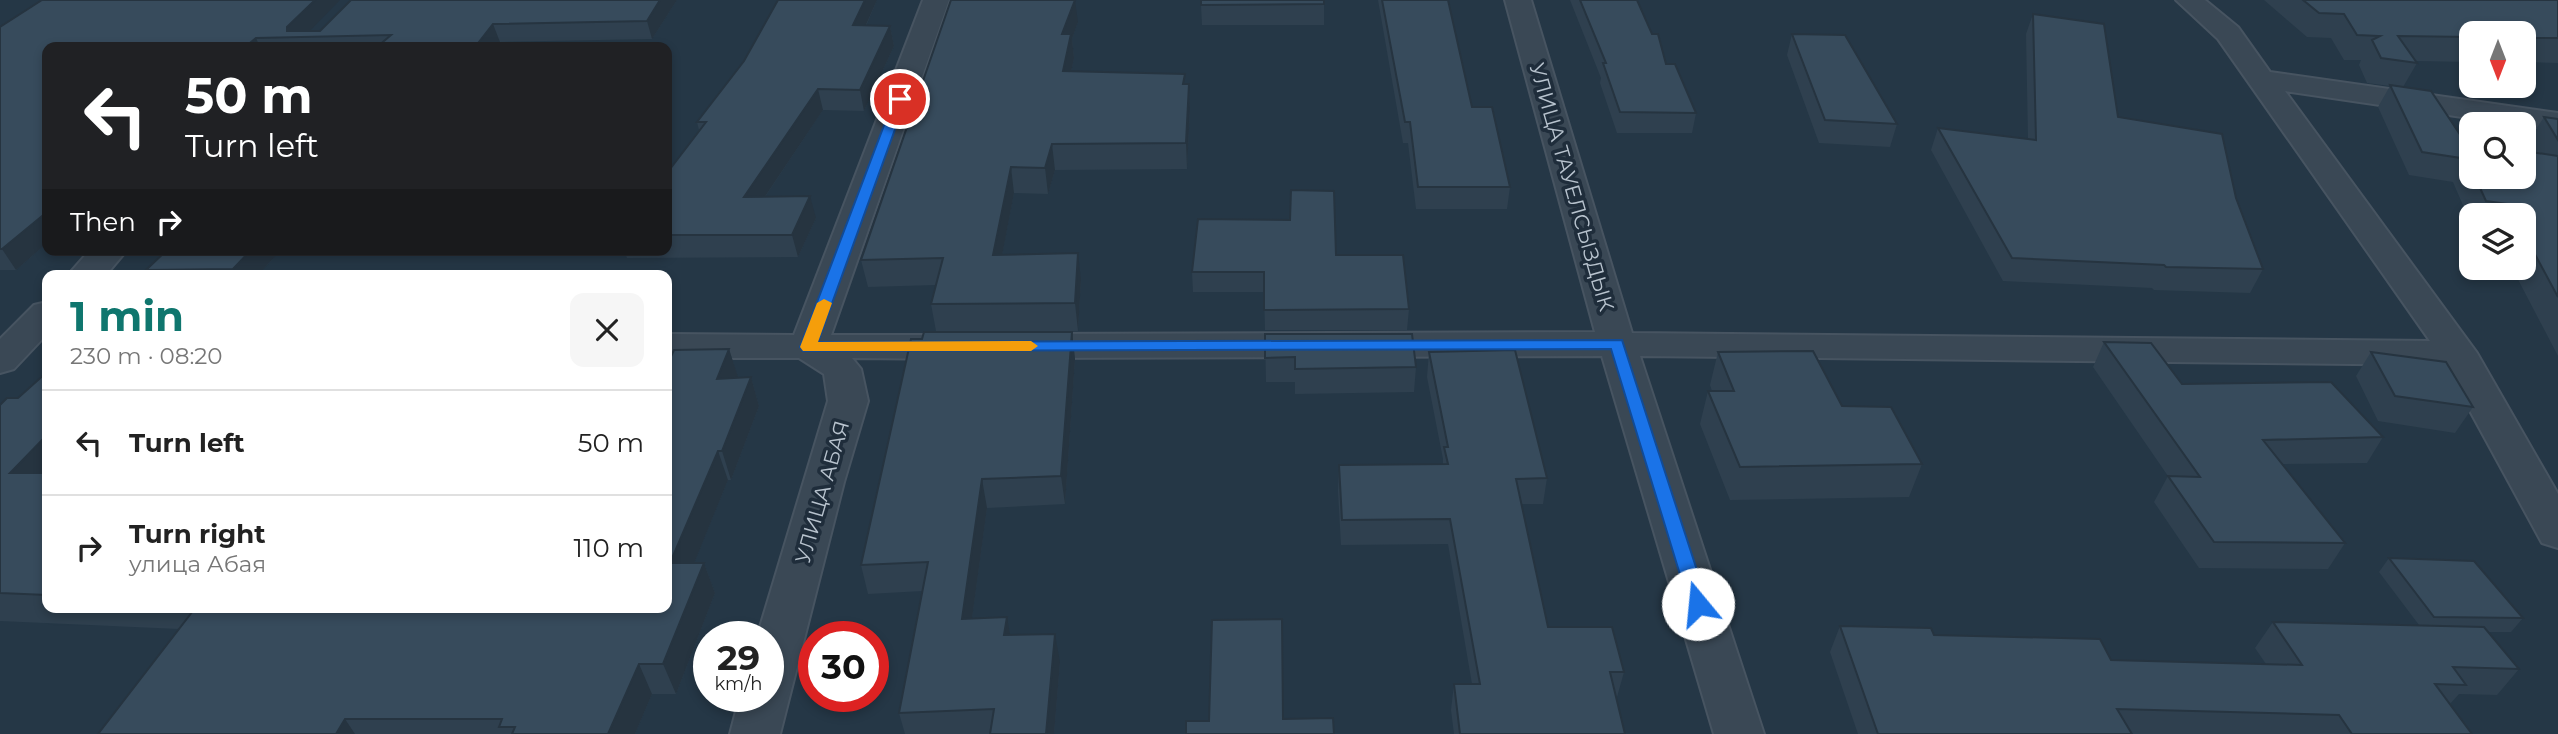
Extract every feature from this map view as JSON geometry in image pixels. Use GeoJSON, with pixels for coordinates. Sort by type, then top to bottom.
{"type":"FeatureCollection","features":[{"type":"Feature","properties":{"kind":"street"},"geometry":{"type":"LineString","coordinates":[[808,347],[936,0]]}},
{"type":"Feature","properties":{"kind":"street","name":"УЛИЦА ТАУЕЛСЫЗДЫК"},"geometry":{"type":"LineString","coordinates":[[1518,0],[1617,344],[1739,734]]}},
{"type":"Feature","properties":{"kind":"street"},"geometry":{"type":"LineString","coordinates":[[2189,0],[2228,33],[2458,353],[2558,532]]}},
{"type":"Feature","properties":{"kind":"street"},"geometry":{"type":"LineString","coordinates":[[2261,79],[2558,122]]}},
{"type":"Feature","properties":{"kind":"street"},"geometry":{"type":"LineString","coordinates":[[91,270],[104,256]]}},
{"type":"Feature","properties":{"kind":"street"},"geometry":{"type":"LineString","coordinates":[[17,347],[42,319]]}},
{"type":"Feature","properties":{"kind":"street"},"geometry":{"type":"LineString","coordinates":[[672,346],[1617,344],[2458,353]]}},
{"type":"Feature","properties":{"kind":"street","name":"УЛИЦА АБАЯ"},"geometry":{"type":"LineString","coordinates":[[784,627],[848,401],[842,369],[808,347]]}},
{"type":"Feature","properties":{"kind":"street"},"geometry":{"type":"LineString","coordinates":[[755,734],[761,712]]}},
{"type":"Feature","properties":{"kind":"building"},"geometry":{"type":"Polygon","coordinates":[[[42,0],[315,0],[287,27],[287,31],[320,31],[351,0],[660,0],[647,21],[493,24],[479,42],[383,42],[391,35],[256,38],[251,42],[42,42],[42,216],[2,249],[0,27],[42,0]]]}},
{"type":"Feature","properties":{"kind":"building"},"geometry":{"type":"Polygon","coordinates":[[[778,0],[865,0],[853,25],[890,26],[860,90],[818,89],[744,197],[810,196],[792,235],[672,235],[672,166],[706,122],[697,122],[744,61],[778,0]]]}},
{"type":"Feature","properties":{"kind":"building"},"geometry":{"type":"Polygon","coordinates":[[[951,0],[1075,0],[1062,34],[1071,34],[1063,71],[1185,74],[1183,84],[1189,84],[1186,143],[1052,144],[1045,168],[1011,167],[993,255],[1078,253],[1075,303],[931,304],[943,258],[861,260],[951,0]]]}},
{"type":"Feature","properties":{"kind":"building"},"geometry":{"type":"Polygon","coordinates":[[[1201,0],[1324,0],[1324,4],[1201,5],[1201,0]]]}},
{"type":"Feature","properties":{"kind":"building"},"geometry":{"type":"Polygon","coordinates":[[[1382,0],[1448,0],[1472,107],[1492,107],[1510,187],[1418,187],[1410,122],[1405,122],[1382,0]]]}},
{"type":"Feature","properties":{"kind":"building"},"geometry":{"type":"Polygon","coordinates":[[[1580,0],[1637,0],[1652,34],[1658,34],[1666,64],[1675,64],[1696,113],[1620,112],[1603,63],[1606,63],[1580,0]]]}},
{"type":"Feature","properties":{"kind":"building"},"geometry":{"type":"Polygon","coordinates":[[[2303,0],[2558,0],[2558,38],[2536,38],[2536,21],[2459,21],[2459,37],[2398,36],[2417,63],[2381,58],[2372,40],[2380,36],[2357,35],[2344,14],[2319,13],[2303,0]]]}},
{"type":"Feature","properties":{"kind":"building"},"geometry":{"type":"Polygon","coordinates":[[[2033,14],[2104,24],[2118,117],[2222,134],[2236,198],[2263,269],[2166,267],[2012,258],[1938,128],[2036,140],[2033,14]]]}},
{"type":"Feature","properties":{"kind":"building"},"geometry":{"type":"Polygon","coordinates":[[[1792,34],[1845,35],[1897,124],[1825,120],[1792,34]]]}},
{"type":"Feature","properties":{"kind":"building"},"geometry":{"type":"Polygon","coordinates":[[[2390,85],[2431,91],[2459,133],[2459,158],[2422,152],[2390,85]]]}},
{"type":"Feature","properties":{"kind":"building"},"geometry":{"type":"Polygon","coordinates":[[[2544,117],[2558,119],[2558,140],[2544,117]]]}},
{"type":"Feature","properties":{"kind":"building"},"geometry":{"type":"Polygon","coordinates":[[[2536,153],[2558,156],[2558,297],[2536,256],[2536,203],[2486,201],[2480,189],[2536,189],[2536,153]]]}},
{"type":"Feature","properties":{"kind":"building"},"geometry":{"type":"Polygon","coordinates":[[[1291,190],[1334,191],[1336,255],[1403,255],[1409,309],[1264,310],[1264,272],[1192,272],[1198,219],[1290,220],[1291,190]]]}},
{"type":"Feature","properties":{"kind":"building"},"geometry":{"type":"Polygon","coordinates":[[[161,256],[245,256],[233,269],[146,270],[161,256]]]}},
{"type":"Feature","properties":{"kind":"building"},"geometry":{"type":"Polygon","coordinates":[[[924,332],[1072,332],[1061,476],[982,479],[962,619],[1007,617],[1004,635],[1055,634],[1046,734],[990,734],[994,709],[899,713],[928,562],[861,565],[911,339],[922,339],[924,332]]]}},
{"type":"Feature","properties":{"kind":"building"},"geometry":{"type":"Polygon","coordinates":[[[1265,334],[1412,334],[1416,367],[1295,369],[1295,357],[1265,358],[1265,334]]]}},
{"type":"Feature","properties":{"kind":"building"},"geometry":{"type":"Polygon","coordinates":[[[2104,342],[2151,343],[2182,384],[2331,382],[2383,437],[2263,440],[2345,543],[2214,542],[2168,476],[2200,477],[2104,342]]]}},
{"type":"Feature","properties":{"kind":"building"},"geometry":{"type":"Polygon","coordinates":[[[729,349],[717,379],[751,377],[722,451],[718,451],[672,558],[672,354],[674,350],[729,349]]]}},
{"type":"Feature","properties":{"kind":"building"},"geometry":{"type":"Polygon","coordinates":[[[1515,350],[1547,478],[1516,479],[1548,627],[1612,627],[1624,672],[1610,672],[1625,734],[1460,734],[1454,684],[1480,684],[1450,519],[1342,520],[1339,465],[1448,464],[1444,447],[1448,447],[1429,352],[1515,350]]]}},
{"type":"Feature","properties":{"kind":"building"},"geometry":{"type":"Polygon","coordinates":[[[1813,351],[1842,406],[1891,407],[1922,464],[1740,467],[1708,391],[1734,391],[1718,352],[1813,351]]]}},
{"type":"Feature","properties":{"kind":"building"},"geometry":{"type":"Polygon","coordinates":[[[2371,352],[2446,362],[2473,407],[2395,396],[2371,352]]]}},
{"type":"Feature","properties":{"kind":"building"},"geometry":{"type":"Polygon","coordinates":[[[42,376],[42,440],[10,473],[42,473],[42,595],[0,593],[0,405],[7,398],[18,398],[42,376]]]}},
{"type":"Feature","properties":{"kind":"building"},"geometry":{"type":"Polygon","coordinates":[[[2389,558],[2474,561],[2523,618],[2434,617],[2389,558]]]}},
{"type":"Feature","properties":{"kind":"building"},"geometry":{"type":"Polygon","coordinates":[[[672,563],[704,563],[663,664],[639,664],[608,734],[512,734],[515,727],[499,727],[502,719],[345,719],[336,734],[98,734],[191,613],[672,613],[672,563]]]}},
{"type":"Feature","properties":{"kind":"building"},"geometry":{"type":"Polygon","coordinates":[[[1282,619],[1283,719],[1333,718],[1334,734],[1186,734],[1186,721],[1209,721],[1212,620],[1282,619]]]}},
{"type":"Feature","properties":{"kind":"building"},"geometry":{"type":"Polygon","coordinates":[[[2273,622],[2484,627],[2519,669],[2453,667],[2466,685],[2435,684],[2472,734],[2352,734],[2339,715],[2117,709],[2132,734],[1878,734],[1840,626],[1931,628],[1934,635],[2100,639],[2111,660],[2302,665],[2273,622]]]}},
{"type":"Feature","properties":{"kind":"slow traffic"},"geometry":{"type":"LineString","coordinates":[[824,303],[808,347],[1031,346]]}},
{"type":"Feature","properties":{"kind":"route"},"geometry":{"type":"LineString","coordinates":[[900,99],[808,347],[1617,344],[1698,604]]}}]}
